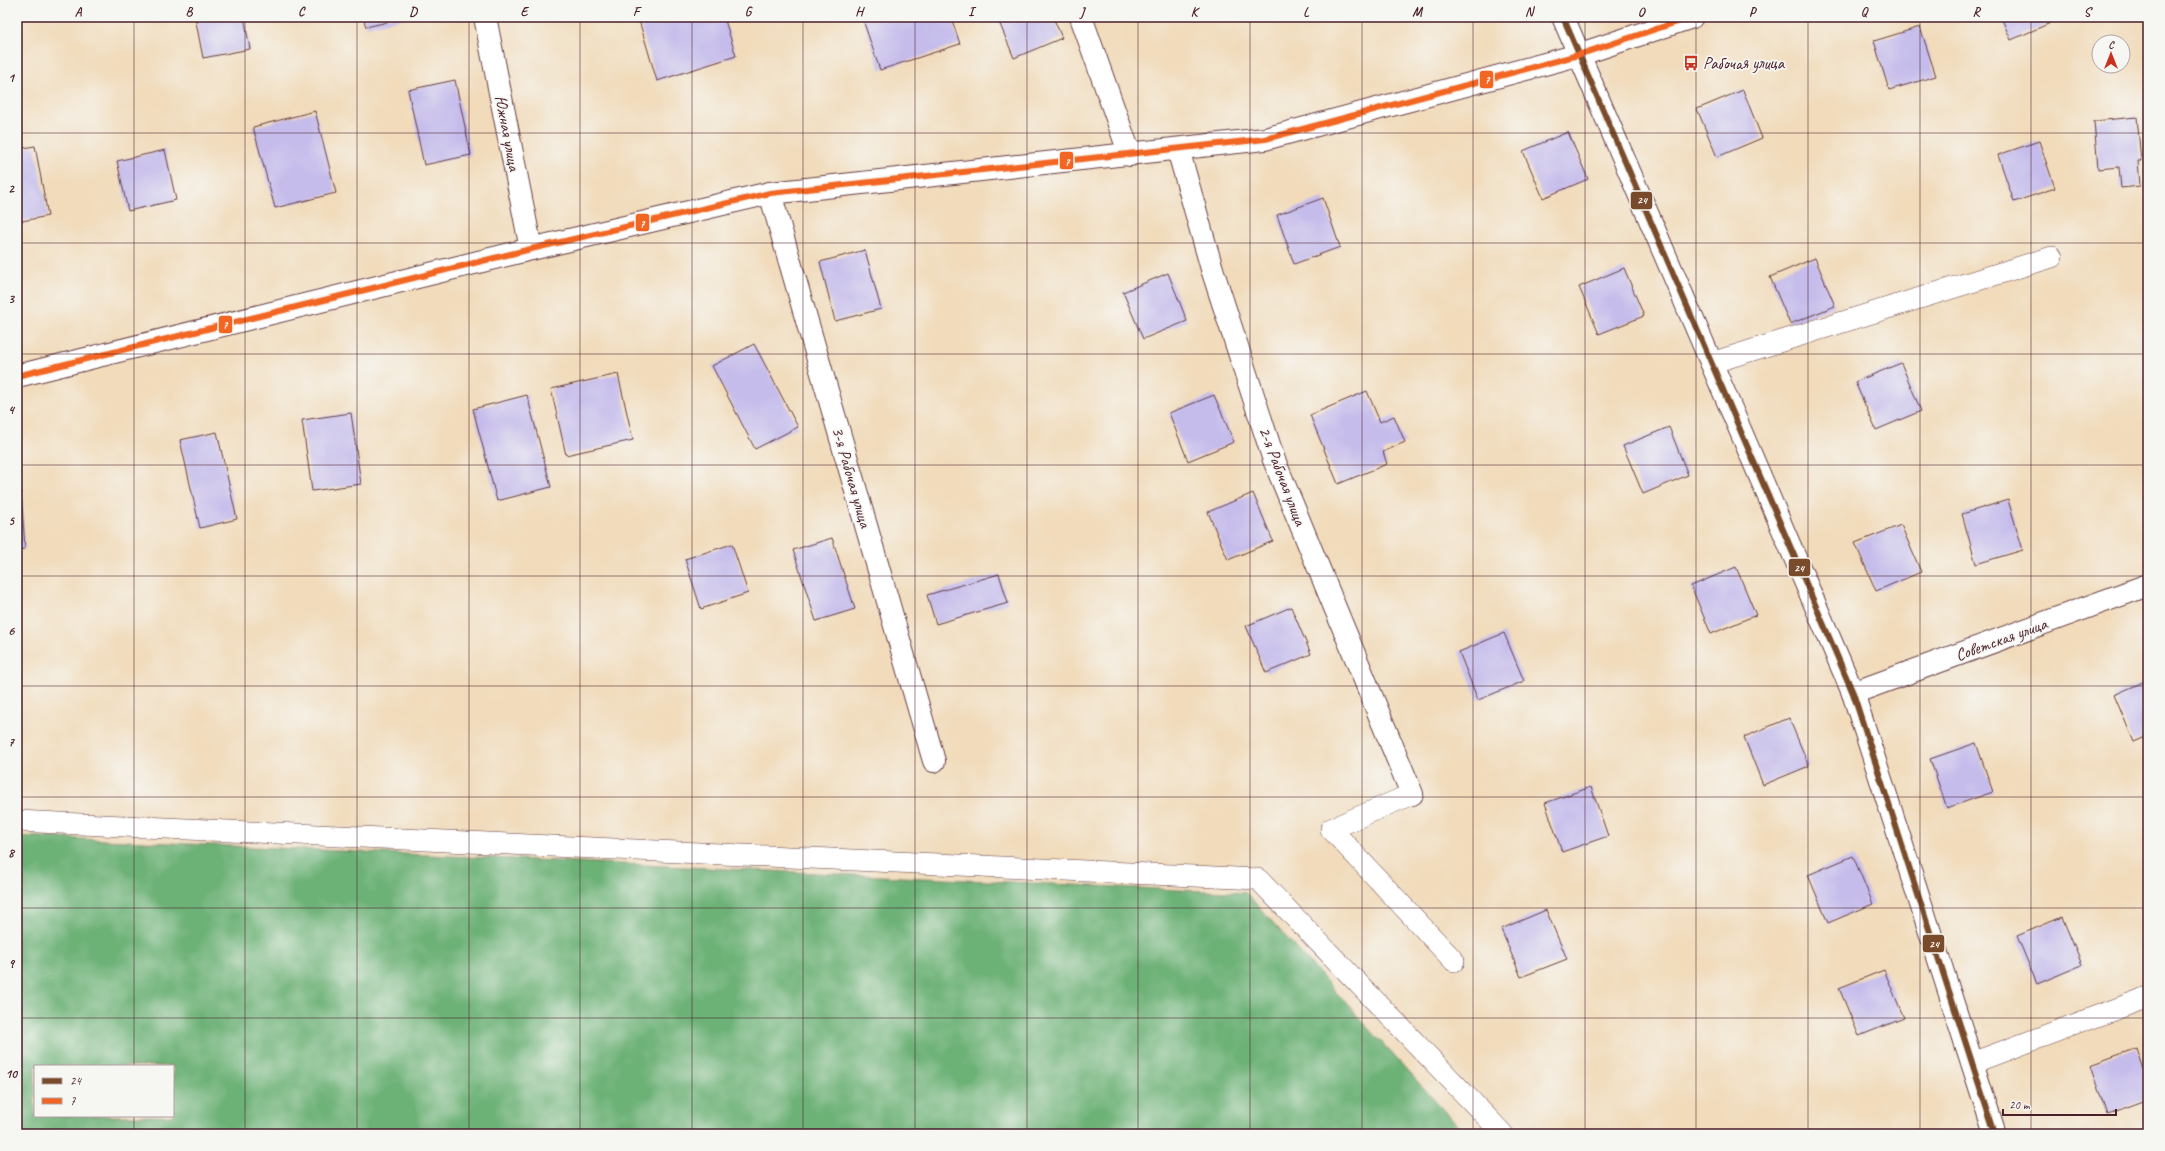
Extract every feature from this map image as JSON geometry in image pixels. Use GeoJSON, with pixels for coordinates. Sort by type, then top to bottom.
{"type":"FeatureCollection","features":[{"type":"Feature","properties":{"kind":"street","name":"Южная улица"},"geometry":{"type":"LineString","coordinates":[[485,17],[531,249]]}},
{"type":"Feature","properties":{"kind":"street"},"geometry":{"type":"LineString","coordinates":[[1081,17],[1130,155]]}},
{"type":"Feature","properties":{"kind":"street"},"geometry":{"type":"LineString","coordinates":[[1563,17],[1853,693],[1994,1134]]}},
{"type":"Feature","properties":{"kind":"street"},"geometry":{"type":"LineString","coordinates":[[17,376],[531,249],[770,193],[1130,155],[1265,139],[1578,55],[1692,17]]}},
{"type":"Feature","properties":{"kind":"street","name":"2-я Рабочая улица"},"geometry":{"type":"LineString","coordinates":[[1178,149],[1212,268],[1274,460],[1412,794]]}},
{"type":"Feature","properties":{"kind":"street","name":"3-я Рабочая улица"},"geometry":{"type":"LineString","coordinates":[[770,193],[934,761]]}},
{"type":"Feature","properties":{"kind":"street","name":"Советская улица"},"geometry":{"type":"LineString","coordinates":[[1853,693],[2148,584]]}},
{"type":"Feature","properties":{"kind":"lane"},"geometry":{"type":"LineString","coordinates":[[1711,363],[2052,257]]}},
{"type":"Feature","properties":{"kind":"lane"},"geometry":{"type":"LineString","coordinates":[[1412,794],[1331,829],[1454,961]]}},
{"type":"Feature","properties":{"kind":"lane"},"geometry":{"type":"LineString","coordinates":[[17,821],[1258,879],[1503,1134]]}},
{"type":"Feature","properties":{"kind":"lane"},"geometry":{"type":"LineString","coordinates":[[1972,1063],[2148,997]]}},
{"type":"Feature","properties":{"kind":"green space"},"geometry":{"type":"Polygon","coordinates":[[[17,836],[1246,893],[1465,1134],[17,1134],[17,836]]]}},
{"type":"Feature","properties":{"kind":"building"},"geometry":{"type":"Polygon","coordinates":[[[195,17],[244,17],[250,49],[203,58],[195,17]]]}},
{"type":"Feature","properties":{"kind":"building"},"geometry":{"type":"Polygon","coordinates":[[[363,17],[405,17],[405,18],[366,27],[363,17]]]}},
{"type":"Feature","properties":{"kind":"building"},"geometry":{"type":"Polygon","coordinates":[[[638,17],[724,17],[736,56],[657,81],[638,17]]]}},
{"type":"Feature","properties":{"kind":"building"},"geometry":{"type":"Polygon","coordinates":[[[862,17],[951,17],[960,44],[880,70],[862,17]]]}},
{"type":"Feature","properties":{"kind":"building"},"geometry":{"type":"Polygon","coordinates":[[[997,17],[1053,17],[1062,38],[1014,58],[997,17]]]}},
{"type":"Feature","properties":{"kind":"building"},"geometry":{"type":"Polygon","coordinates":[[[2001,17],[2054,17],[2055,21],[2011,40],[2001,17]]]}},
{"type":"Feature","properties":{"kind":"building"},"geometry":{"type":"Polygon","coordinates":[[[1920,27],[1936,76],[1889,90],[1874,41],[1920,27]]]}},
{"type":"Feature","properties":{"kind":"building"},"geometry":{"type":"Polygon","coordinates":[[[455,80],[471,155],[424,165],[408,90],[455,80]]]}},
{"type":"Feature","properties":{"kind":"building"},"geometry":{"type":"Polygon","coordinates":[[[1743,90],[1762,138],[1717,157],[1697,109],[1743,90]]]}},
{"type":"Feature","properties":{"kind":"building"},"geometry":{"type":"Polygon","coordinates":[[[315,111],[336,193],[275,208],[253,127],[315,111]]]}},
{"type":"Feature","properties":{"kind":"building"},"geometry":{"type":"Polygon","coordinates":[[[2137,117],[2141,161],[2138,161],[2140,186],[2121,188],[2119,167],[2098,169],[2094,121],[2137,117]]]}},
{"type":"Feature","properties":{"kind":"building"},"geometry":{"type":"Polygon","coordinates":[[[1568,132],[1588,179],[1543,198],[1523,151],[1568,132]]]}},
{"type":"Feature","properties":{"kind":"building"},"geometry":{"type":"Polygon","coordinates":[[[2039,141],[2055,188],[2014,202],[1998,155],[2039,141]]]}},
{"type":"Feature","properties":{"kind":"building"},"geometry":{"type":"Polygon","coordinates":[[[35,146],[48,216],[17,222],[17,149],[35,146]]]}},
{"type":"Feature","properties":{"kind":"building"},"geometry":{"type":"Polygon","coordinates":[[[165,150],[176,200],[128,211],[117,161],[165,150]]]}},
{"type":"Feature","properties":{"kind":"building"},"geometry":{"type":"Polygon","coordinates":[[[1323,198],[1340,247],[1294,264],[1277,215],[1323,198]]]}},
{"type":"Feature","properties":{"kind":"building"},"geometry":{"type":"Polygon","coordinates":[[[865,250],[881,309],[835,321],[820,262],[865,250]]]}},
{"type":"Feature","properties":{"kind":"building"},"geometry":{"type":"Polygon","coordinates":[[[1815,258],[1835,306],[1790,324],[1770,277],[1815,258]]]}},
{"type":"Feature","properties":{"kind":"building"},"geometry":{"type":"Polygon","coordinates":[[[1624,268],[1644,316],[1599,334],[1579,287],[1624,268]]]}},
{"type":"Feature","properties":{"kind":"building"},"geometry":{"type":"Polygon","coordinates":[[[1168,273],[1187,321],[1143,339],[1123,292],[1168,273]]]}},
{"type":"Feature","properties":{"kind":"building"},"geometry":{"type":"Polygon","coordinates":[[[754,344],[798,427],[755,449],[712,366],[754,344]]]}},
{"type":"Feature","properties":{"kind":"building"},"geometry":{"type":"Polygon","coordinates":[[[1901,363],[1921,411],[1876,430],[1855,382],[1901,363]]]}},
{"type":"Feature","properties":{"kind":"building"},"geometry":{"type":"Polygon","coordinates":[[[618,374],[633,440],[566,455],[551,389],[618,374]]]}},
{"type":"Feature","properties":{"kind":"building"},"geometry":{"type":"Polygon","coordinates":[[[1367,391],[1380,422],[1394,416],[1405,442],[1383,452],[1387,464],[1338,484],[1310,415],[1367,391]]]}},
{"type":"Feature","properties":{"kind":"building"},"geometry":{"type":"Polygon","coordinates":[[[527,395],[551,487],[497,501],[473,409],[527,395]]]}},
{"type":"Feature","properties":{"kind":"building"},"geometry":{"type":"Polygon","coordinates":[[[1214,395],[1234,442],[1188,461],[1169,413],[1214,395]]]}},
{"type":"Feature","properties":{"kind":"building"},"geometry":{"type":"Polygon","coordinates":[[[351,413],[361,484],[312,491],[302,420],[351,413]]]}},
{"type":"Feature","properties":{"kind":"building"},"geometry":{"type":"Polygon","coordinates":[[[1669,427],[1688,475],[1643,494],[1623,446],[1669,427]]]}},
{"type":"Feature","properties":{"kind":"building"},"geometry":{"type":"Polygon","coordinates":[[[217,432],[237,519],[200,528],[180,440],[217,432]]]}},
{"type":"Feature","properties":{"kind":"building"},"geometry":{"type":"Polygon","coordinates":[[[17,461],[19,461],[25,549],[17,550],[17,461]]]}},
{"type":"Feature","properties":{"kind":"building"},"geometry":{"type":"Polygon","coordinates":[[[1253,493],[1273,541],[1228,560],[1208,512],[1253,493]]]}},
{"type":"Feature","properties":{"kind":"building"},"geometry":{"type":"Polygon","coordinates":[[[2008,500],[2023,550],[1976,564],[1962,514],[2008,500]]]}},
{"type":"Feature","properties":{"kind":"building"},"geometry":{"type":"Polygon","coordinates":[[[1901,525],[1921,572],[1876,591],[1855,543],[1901,525]]]}},
{"type":"Feature","properties":{"kind":"building"},"geometry":{"type":"Polygon","coordinates":[[[832,538],[855,609],[816,621],[793,550],[832,538]]]}},
{"type":"Feature","properties":{"kind":"building"},"geometry":{"type":"Polygon","coordinates":[[[732,544],[748,593],[701,609],[685,559],[732,544]]]}},
{"type":"Feature","properties":{"kind":"building"},"geometry":{"type":"Polygon","coordinates":[[[1736,567],[1756,615],[1711,634],[1691,586],[1736,567]]]}},
{"type":"Feature","properties":{"kind":"building"},"geometry":{"type":"Polygon","coordinates":[[[999,574],[1008,603],[936,624],[927,595],[999,574]]]}},
{"type":"Feature","properties":{"kind":"building"},"geometry":{"type":"Polygon","coordinates":[[[1291,607],[1311,654],[1266,673],[1246,626],[1291,607]]]}},
{"type":"Feature","properties":{"kind":"building"},"geometry":{"type":"Polygon","coordinates":[[[1504,633],[1524,681],[1478,700],[1459,652],[1504,633]]]}},
{"type":"Feature","properties":{"kind":"building"},"geometry":{"type":"Polygon","coordinates":[[[2148,680],[2148,736],[2134,742],[2114,695],[2148,680]]]}},
{"type":"Feature","properties":{"kind":"building"},"geometry":{"type":"Polygon","coordinates":[[[1789,718],[1809,766],[1763,785],[1744,737],[1789,718]]]}},
{"type":"Feature","properties":{"kind":"building"},"geometry":{"type":"Polygon","coordinates":[[[1976,743],[1993,792],[1947,808],[1930,759],[1976,743]]]}},
{"type":"Feature","properties":{"kind":"building"},"geometry":{"type":"Polygon","coordinates":[[[1591,787],[1608,836],[1562,852],[1545,803],[1591,787]]]}},
{"type":"Feature","properties":{"kind":"building"},"geometry":{"type":"Polygon","coordinates":[[[1853,856],[1873,904],[1828,923],[1808,875],[1853,856]]]}},
{"type":"Feature","properties":{"kind":"building"},"geometry":{"type":"Polygon","coordinates":[[[1546,910],[1567,959],[1521,977],[1501,929],[1546,910]]]}},
{"type":"Feature","properties":{"kind":"building"},"geometry":{"type":"Polygon","coordinates":[[[2062,917],[2082,965],[2037,984],[2017,936],[2062,917]]]}},
{"type":"Feature","properties":{"kind":"building"},"geometry":{"type":"Polygon","coordinates":[[[1884,970],[1904,1018],[1859,1036],[1839,988],[1884,970]]]}},
{"type":"Feature","properties":{"kind":"building"},"geometry":{"type":"Polygon","coordinates":[[[2137,1048],[2148,1082],[2148,1099],[2107,1114],[2090,1065],[2137,1048]]]}},
{"type":"Feature","properties":{"kind":"transit line","name":"24"},"geometry":{"type":"LineString","coordinates":[[1563,17],[1853,693],[1995,1134]]}},
{"type":"Feature","properties":{"kind":"transit line","name":"7"},"geometry":{"type":"LineString","coordinates":[[17,376],[531,249],[770,193],[1265,139],[1578,55],[1692,17]]}},
{"type":"Feature","properties":{"kind":"place","name":"Рабочая улица"},"geometry":{"type":"Point","coordinates":[1691,63]}}]}
